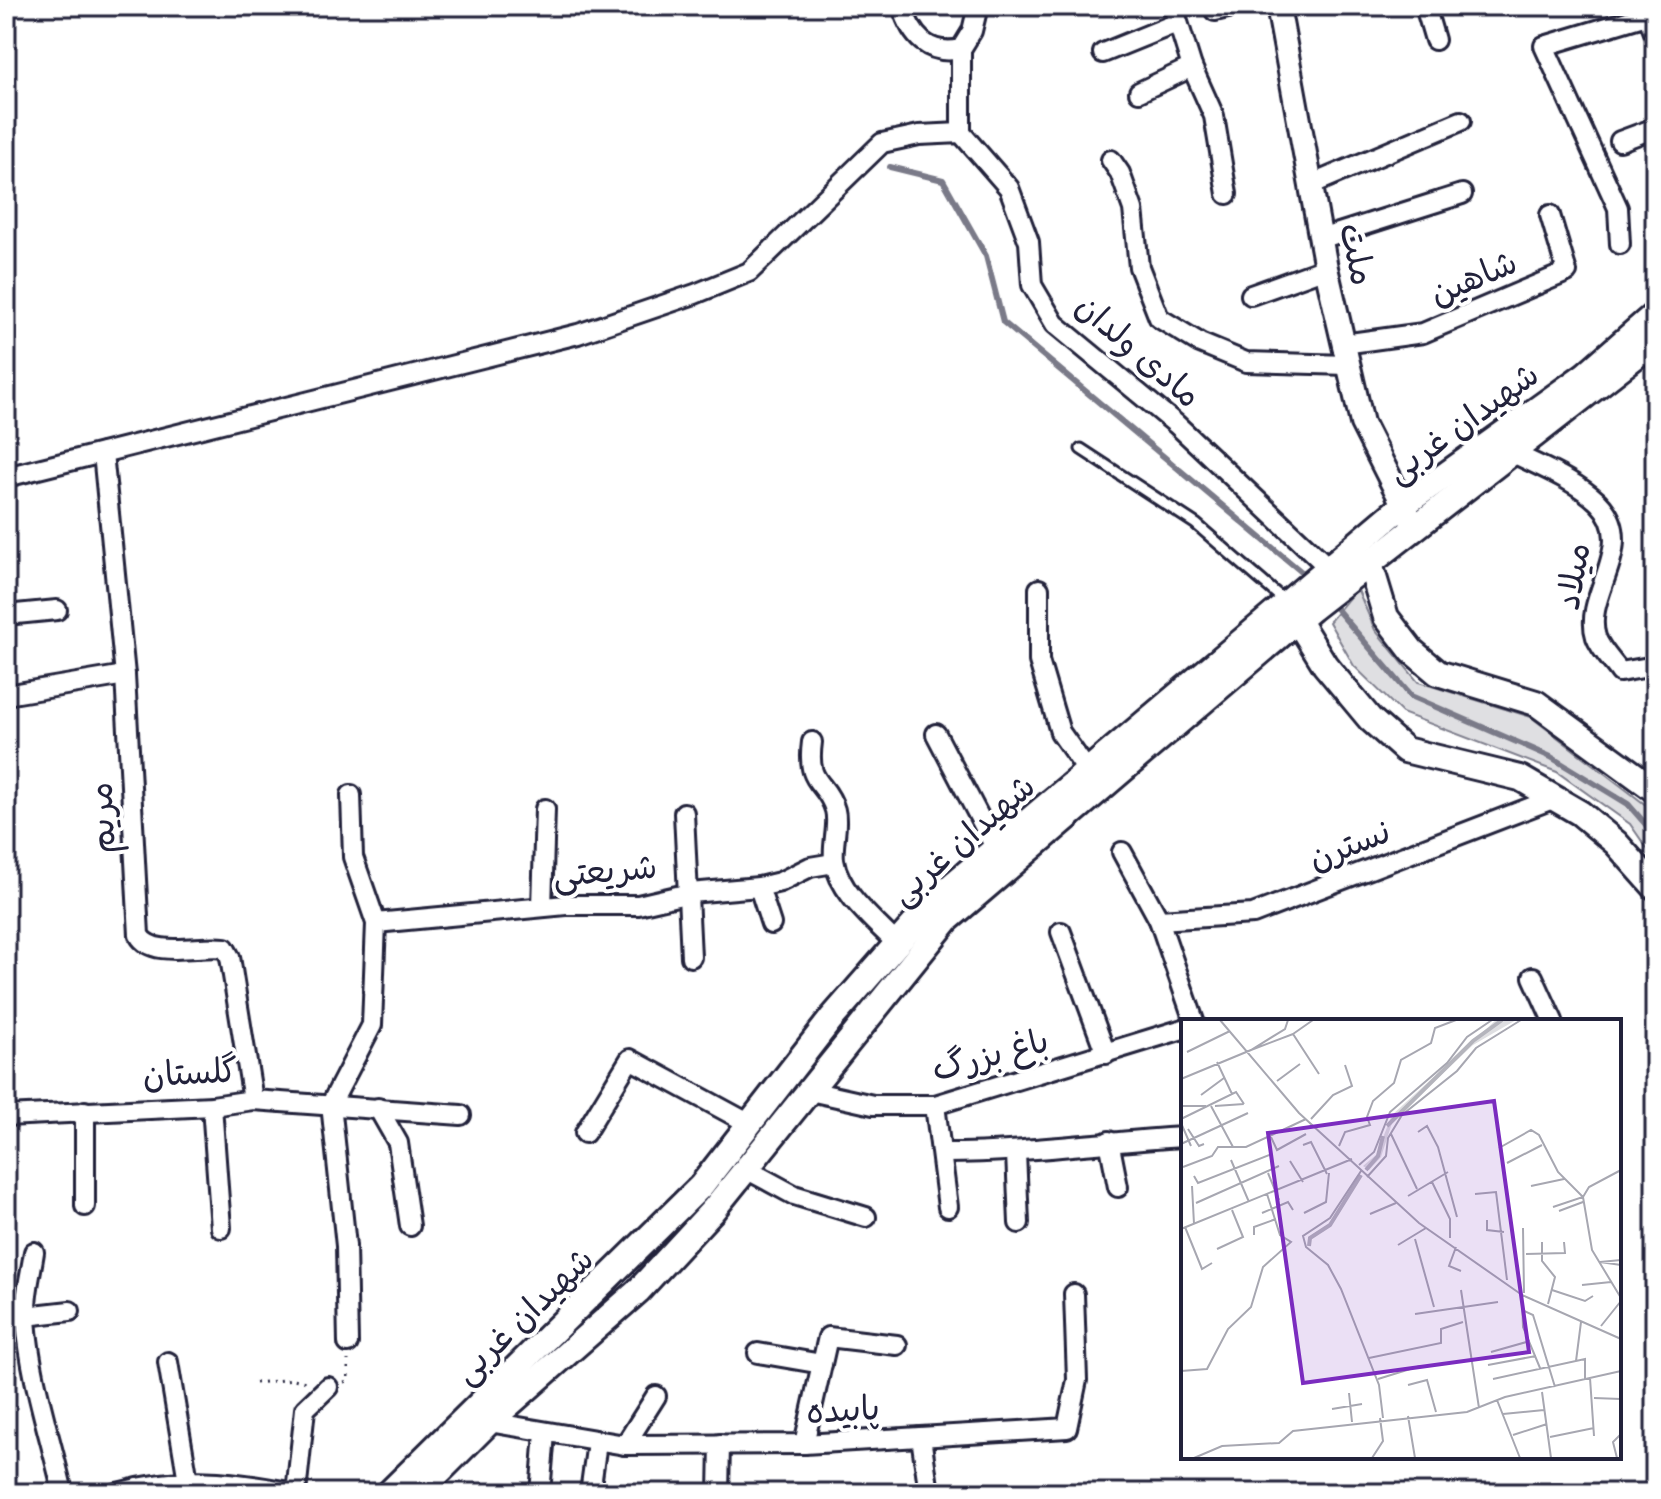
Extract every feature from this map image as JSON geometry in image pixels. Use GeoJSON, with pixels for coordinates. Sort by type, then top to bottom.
{"type":"FeatureCollection","features":[{"type":"Feature","properties":{"kind":"main road","name":"شهیدان غربی"},"geometry":{"type":"LineString","coordinates":[[418,1493],[489,1422],[638,1291],[746,1169],[947,920],[1293,611],[1329,568],[1402,506],[1585,375],[1655,314]]}},
{"type":"Feature","properties":{"kind":"main road","name":"شهیدان غربی"},"geometry":{"type":"LineString","coordinates":[[389,1493],[701,1186],[831,1019],[937,898],[1293,611],[1370,564],[1655,341]]}},
{"type":"Feature","properties":{"kind":"main road"},"geometry":{"type":"LineString","coordinates":[[1370,564],[1386,617],[1412,651],[1438,673],[1536,703],[1655,790]]}},
{"type":"Feature","properties":{"kind":"main road"},"geometry":{"type":"LineString","coordinates":[[1293,611],[1325,665],[1370,719],[1405,750],[1520,778],[1580,813],[1616,843],[1655,887]]}},
{"type":"Feature","properties":{"kind":"street"},"geometry":{"type":"LineString","coordinates":[[6,477],[563,338],[695,294],[749,272],[882,143],[919,135],[961,133],[961,49],[972,31],[978,6]]}},
{"type":"Feature","properties":{"kind":"street"},"geometry":{"type":"LineString","coordinates":[[1215,11],[1236,6]]}},
{"type":"Feature","properties":{"kind":"street","name":"ملت"},"geometry":{"type":"LineString","coordinates":[[1278,6],[1320,239],[1362,423],[1402,506],[1417,528]]}},
{"type":"Feature","properties":{"kind":"street"},"geometry":{"type":"LineString","coordinates":[[1425,6],[1435,40]]}},
{"type":"Feature","properties":{"kind":"street"},"geometry":{"type":"LineString","coordinates":[[902,8],[914,35],[930,48],[945,52],[961,49]]}},
{"type":"Feature","properties":{"kind":"street"},"geometry":{"type":"LineString","coordinates":[[1620,244],[1618,208],[1544,46],[1646,10],[1655,35]]}},
{"type":"Feature","properties":{"kind":"street"},"geometry":{"type":"LineString","coordinates":[[1103,53],[1175,14],[1192,67],[1214,116],[1227,194]]}},
{"type":"Feature","properties":{"kind":"street"},"geometry":{"type":"LineString","coordinates":[[1139,92],[1192,67]]}},
{"type":"Feature","properties":{"kind":"street"},"geometry":{"type":"LineString","coordinates":[[1310,185],[1461,121]]}},
{"type":"Feature","properties":{"kind":"street"},"geometry":{"type":"LineString","coordinates":[[1620,141],[1655,128]]}},
{"type":"Feature","properties":{"kind":"street","name":"مادی ولدان"},"geometry":{"type":"LineString","coordinates":[[961,133],[1009,188],[1029,242],[1032,285],[1055,324],[1176,424],[1329,568]]}},
{"type":"Feature","properties":{"kind":"street"},"geometry":{"type":"LineString","coordinates":[[1111,160],[1133,209],[1139,267],[1159,318],[1200,343],[1246,362],[1346,354]]}},
{"type":"Feature","properties":{"kind":"street"},"geometry":{"type":"LineString","coordinates":[[1320,239],[1462,194]]}},
{"type":"Feature","properties":{"kind":"street","name":"شاهین"},"geometry":{"type":"LineString","coordinates":[[1346,354],[1423,333],[1567,272],[1550,215]]}},
{"type":"Feature","properties":{"kind":"street"},"geometry":{"type":"LineString","coordinates":[[1251,295],[1326,268]]}},
{"type":"Feature","properties":{"kind":"street","name":"مریم"},"geometry":{"type":"LineString","coordinates":[[103,453],[125,675],[139,935],[145,944],[157,947],[225,948],[232,969],[253,1100]]}},
{"type":"Feature","properties":{"kind":"street","name":"میلاد"},"geometry":{"type":"LineString","coordinates":[[1513,453],[1580,488],[1600,505],[1612,529],[1612,560],[1596,605],[1595,636],[1620,672],[1655,666]]}},
{"type":"Feature","properties":{"kind":"street"},"geometry":{"type":"LineString","coordinates":[[1039,589],[1039,661],[1060,732],[1089,773]]}},
{"type":"Feature","properties":{"kind":"street"},"geometry":{"type":"LineString","coordinates":[[6,615],[57,610]]}},
{"type":"Feature","properties":{"kind":"street"},"geometry":{"type":"LineString","coordinates":[[6,695],[125,675]]}},
{"type":"Feature","properties":{"kind":"street"},"geometry":{"type":"LineString","coordinates":[[936,734],[996,849]]}},
{"type":"Feature","properties":{"kind":"street"},"geometry":{"type":"LineString","coordinates":[[812,742],[810,758],[814,780],[835,810],[834,863],[849,893],[897,944]]}},
{"type":"Feature","properties":{"kind":"street"},"geometry":{"type":"LineString","coordinates":[[348,1343],[346,1246],[331,1104],[372,1025],[376,923],[353,857],[351,795]]}},
{"type":"Feature","properties":{"kind":"street","name":"نسترن"},"geometry":{"type":"LineString","coordinates":[[1159,920],[1253,914],[1555,798]]}},
{"type":"Feature","properties":{"kind":"street"},"geometry":{"type":"LineString","coordinates":[[542,907],[545,809]]}},
{"type":"Feature","properties":{"kind":"street"},"geometry":{"type":"LineString","coordinates":[[684,813],[691,957]]}},
{"type":"Feature","properties":{"kind":"street"},"geometry":{"type":"LineString","coordinates":[[1122,852],[1159,920],[1193,1019]]}},
{"type":"Feature","properties":{"kind":"street","name":"شریعتی"},"geometry":{"type":"LineString","coordinates":[[376,923],[542,907],[625,907],[690,893],[759,887],[780,882],[810,867],[834,863]]}},
{"type":"Feature","properties":{"kind":"street"},"geometry":{"type":"LineString","coordinates":[[759,887],[771,924]]}},
{"type":"Feature","properties":{"kind":"street"},"geometry":{"type":"LineString","coordinates":[[1061,932],[1106,1054]]}},
{"type":"Feature","properties":{"kind":"street"},"geometry":{"type":"LineString","coordinates":[[1533,977],[1552,1019]]}},
{"type":"Feature","properties":{"kind":"street","name":"باغ بزرگ"},"geometry":{"type":"LineString","coordinates":[[810,1091],[873,1105],[935,1105],[1181,1030]]}},
{"type":"Feature","properties":{"kind":"street"},"geometry":{"type":"LineString","coordinates":[[585,1133],[630,1059],[750,1124]]}},
{"type":"Feature","properties":{"kind":"street","name":"گلستان"},"geometry":{"type":"LineString","coordinates":[[6,1116],[212,1106],[253,1100],[461,1115]]}},
{"type":"Feature","properties":{"kind":"street"},"geometry":{"type":"LineString","coordinates":[[935,1105],[944,1153],[948,1207]]}},
{"type":"Feature","properties":{"kind":"street"},"geometry":{"type":"LineString","coordinates":[[212,1106],[221,1228]]}},
{"type":"Feature","properties":{"kind":"street"},"geometry":{"type":"LineString","coordinates":[[378,1108],[398,1143],[410,1226]]}},
{"type":"Feature","properties":{"kind":"street"},"geometry":{"type":"LineString","coordinates":[[85,1111],[85,1206]]}},
{"type":"Feature","properties":{"kind":"street"},"geometry":{"type":"LineString","coordinates":[[944,1153],[1016,1153],[1109,1141],[1181,1137]]}},
{"type":"Feature","properties":{"kind":"street"},"geometry":{"type":"LineString","coordinates":[[1109,1141],[1118,1187]]}},
{"type":"Feature","properties":{"kind":"street"},"geometry":{"type":"LineString","coordinates":[[1016,1153],[1019,1223]]}},
{"type":"Feature","properties":{"kind":"street"},"geometry":{"type":"LineString","coordinates":[[746,1169],[794,1195],[866,1217]]}},
{"type":"Feature","properties":{"kind":"street"},"geometry":{"type":"LineString","coordinates":[[34,1252],[25,1316],[34,1380],[46,1416],[63,1493]]}},
{"type":"Feature","properties":{"kind":"street","name":"پابیده"},"geometry":{"type":"LineString","coordinates":[[489,1422],[625,1445],[804,1444],[1067,1428],[1077,1380],[1074,1294]]}},
{"type":"Feature","properties":{"kind":"street"},"geometry":{"type":"LineString","coordinates":[[25,1316],[70,1311]]}},
{"type":"Feature","properties":{"kind":"street"},"geometry":{"type":"LineString","coordinates":[[804,1444],[828,1337],[897,1345]]}},
{"type":"Feature","properties":{"kind":"street"},"geometry":{"type":"LineString","coordinates":[[758,1353],[822,1364]]}},
{"type":"Feature","properties":{"kind":"street"},"geometry":{"type":"LineString","coordinates":[[168,1362],[188,1481]]}},
{"type":"Feature","properties":{"kind":"street"},"geometry":{"type":"LineString","coordinates":[[117,1493],[165,1482],[230,1480],[288,1492],[305,1409],[328,1387]]}},
{"type":"Feature","properties":{"kind":"street"},"geometry":{"type":"LineString","coordinates":[[625,1445],[656,1396]]}},
{"type":"Feature","properties":{"kind":"street"},"geometry":{"type":"LineString","coordinates":[[540,1493],[545,1433]]}},
{"type":"Feature","properties":{"kind":"street"},"geometry":{"type":"LineString","coordinates":[[921,1437],[929,1493]]}},
{"type":"Feature","properties":{"kind":"street"},"geometry":{"type":"LineString","coordinates":[[590,1493],[597,1442]]}},
{"type":"Feature","properties":{"kind":"street"},"geometry":{"type":"LineString","coordinates":[[719,1493],[720,1444]]}},
{"type":"Feature","properties":{"kind":"lane"},"geometry":{"type":"LineString","coordinates":[[1081,449],[1196,524],[1293,611]]}},
{"type":"Feature","properties":{"kind":"shaded area"},"geometry":{"type":"Polygon","coordinates":[[[1357,588],[1375,630],[1418,682],[1531,717],[1655,812],[1655,860],[1630,824],[1557,772],[1402,713],[1354,666],[1329,622],[1357,588]]]}},
{"type":"Feature","properties":{"kind":"waterway"},"geometry":{"type":"LineString","coordinates":[[890,167],[943,180],[986,256],[1003,322],[1304,574]]}},
{"type":"Feature","properties":{"kind":"waterway"},"geometry":{"type":"LineString","coordinates":[[1334,606],[1411,696],[1551,757],[1628,804],[1655,835]]}}]}
